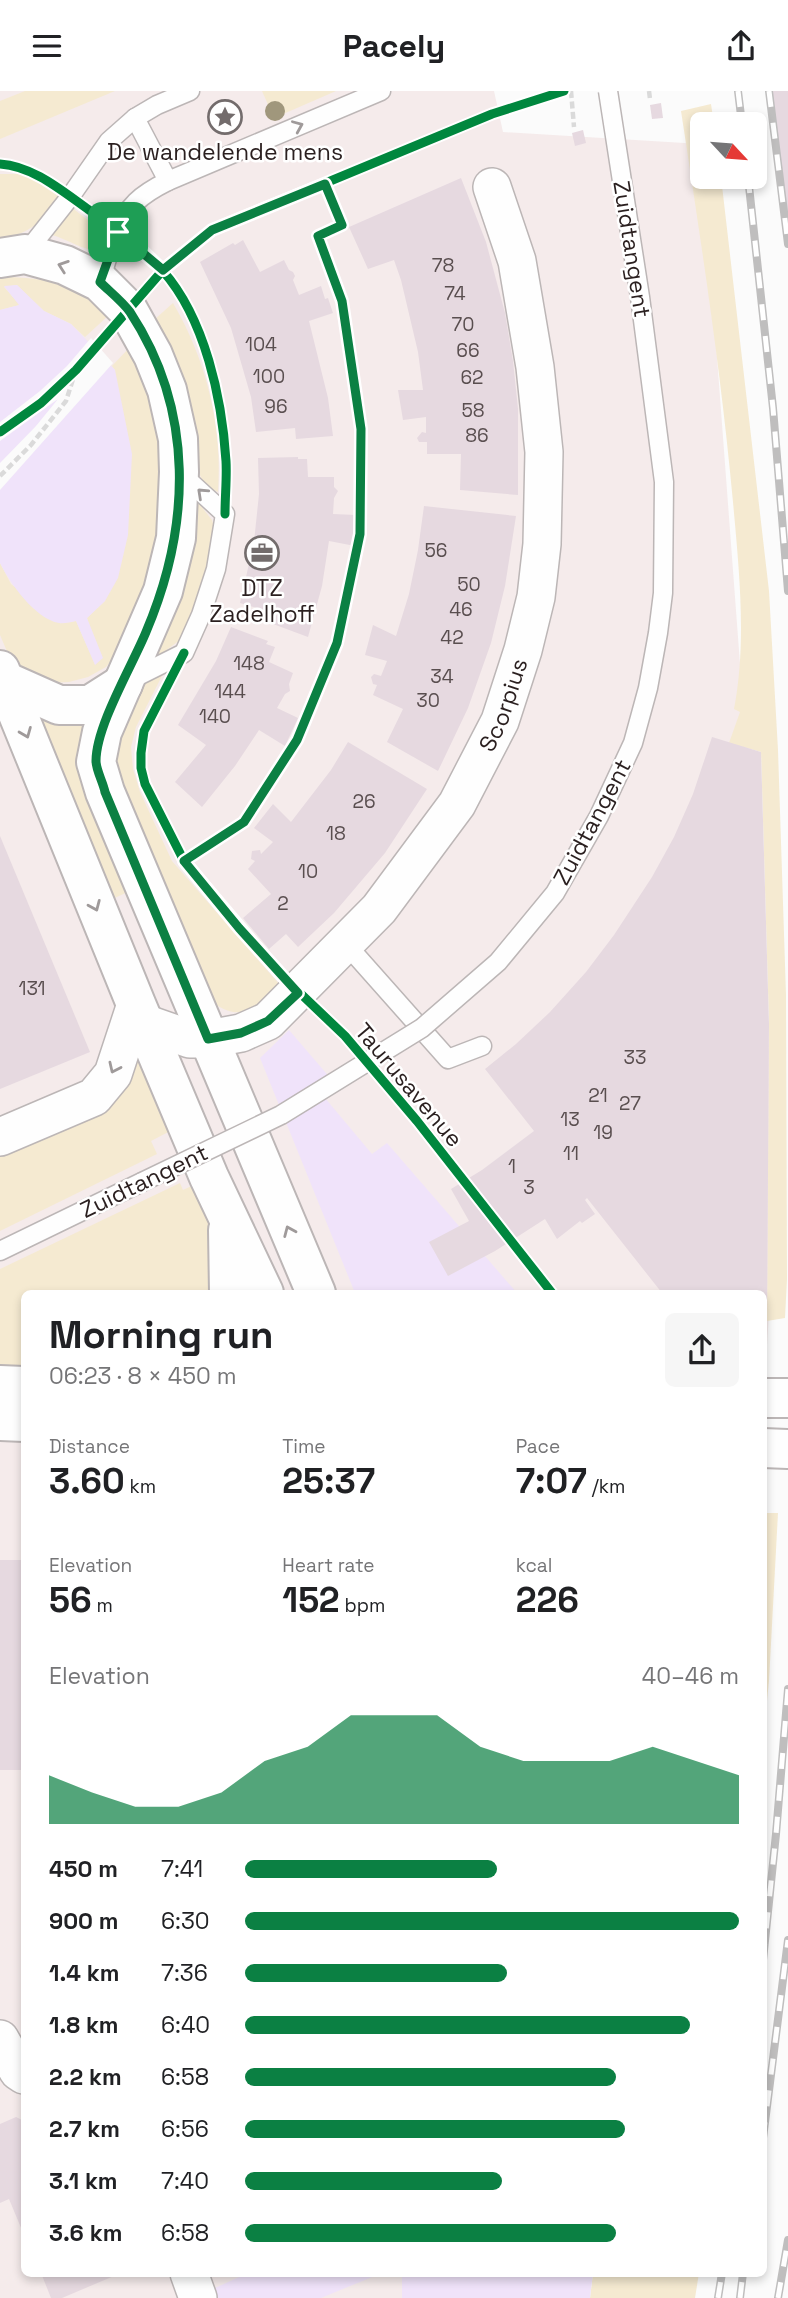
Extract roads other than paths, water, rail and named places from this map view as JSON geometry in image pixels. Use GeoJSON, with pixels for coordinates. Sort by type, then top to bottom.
{"type":"FeatureCollection","features":[{"type":"Feature","properties":{"kind":"main road"},"geometry":{"type":"LineString","coordinates":[[12,256],[65,265],[100,282],[128,310],[153,355],[167,390],[177,439],[179,472],[176,538],[163,591],[102,731],[96,762],[105,792],[315,1290]]}},
{"type":"Feature","properties":{"kind":"main road"},"geometry":{"type":"LineString","coordinates":[[3,676],[59,705],[90,705],[122,684]]}},
{"type":"Feature","properties":{"kind":"main road"},"geometry":{"type":"LineString","coordinates":[[3,676],[140,1013],[263,1290]]}},
{"type":"Feature","properties":{"kind":"main road"},"geometry":{"type":"LineString","coordinates":[[228,1217],[229,1290]]}},
{"type":"Feature","properties":{"kind":"main road"},"geometry":{"type":"LineString","coordinates":[[0,1385],[21,1385]]}},
{"type":"Feature","properties":{"kind":"main road"},"geometry":{"type":"LineString","coordinates":[[767,1398],[788,1398]]}},
{"type":"Feature","properties":{"kind":"main road"},"geometry":{"type":"LineString","coordinates":[[0,1421],[21,1422]]}},
{"type":"Feature","properties":{"kind":"main road"},"geometry":{"type":"LineString","coordinates":[[767,1448],[788,1449]]}},
{"type":"Feature","properties":{"kind":"street","name":"Scorpius"},"geometry":{"type":"LineString","coordinates":[[140,1013],[190,1039],[208,1039],[241,1033],[268,1021],[379,909],[457,804],[500,720],[523,650],[536,597],[542,544],[544,452],[535,367],[517,261],[492,187]]}},
{"type":"Feature","properties":{"kind":"street"},"geometry":{"type":"LineString","coordinates":[[0,1137],[94,1097],[113,1074],[140,1013]]}},
{"type":"Feature","properties":{"kind":"street"},"geometry":{"type":"LineString","coordinates":[[0,2039],[21,2073]]}},
{"type":"Feature","properties":{"kind":"street"},"geometry":{"type":"LineString","coordinates":[[190,2277],[198,2298]]}},
{"type":"Feature","properties":{"kind":"lane"},"geometry":{"type":"LineString","coordinates":[[12,256],[70,197],[109,142],[135,118],[190,91]]}},
{"type":"Feature","properties":{"kind":"lane"},"geometry":{"type":"LineString","coordinates":[[100,282],[124,218],[134,203],[147,192],[167,181],[381,91]]}},
{"type":"Feature","properties":{"kind":"lane","name":"Zuidtangent"},"geometry":{"type":"LineString","coordinates":[[0,1251],[281,1115],[422,1028],[498,962],[555,893],[599,816],[633,743],[648,688],[661,607],[665,553],[664,482],[640,297],[608,91]]}},
{"type":"Feature","properties":{"kind":"lane"},"geometry":{"type":"LineString","coordinates":[[135,118],[167,181]]}},
{"type":"Feature","properties":{"kind":"lane"},"geometry":{"type":"LineString","coordinates":[[122,684],[184,653],[201,615],[216,569],[225,514],[179,472]]}},
{"type":"Feature","properties":{"kind":"lane"},"geometry":{"type":"LineString","coordinates":[[345,943],[448,1059],[482,1046]]}},
{"type":"Feature","properties":{"kind":"railway"},"geometry":{"type":"LineString","coordinates":[[738,91],[741,112]]}},
{"type":"Feature","properties":{"kind":"railway"},"geometry":{"type":"LineString","coordinates":[[769,91],[788,244]]}},
{"type":"Feature","properties":{"kind":"railway"},"geometry":{"type":"LineString","coordinates":[[749,189],[773,408],[788,591]]}},
{"type":"Feature","properties":{"kind":"railway"},"geometry":{"type":"LineString","coordinates":[[767,1921],[788,1689]]}},
{"type":"Feature","properties":{"kind":"railway"},"geometry":{"type":"LineString","coordinates":[[767,2106],[788,1940]]}},
{"type":"Feature","properties":{"kind":"railway"},"geometry":{"type":"LineString","coordinates":[[778,2298],[788,2240]]}},
{"type":"Feature","properties":{"kind":"railway"},"geometry":{"type":"LineString","coordinates":[[718,2298],[721,2277]]}},
{"type":"Feature","properties":{"kind":"railway"},"geometry":{"type":"LineString","coordinates":[[740,2298],[743,2277]]}},
{"type":"Feature","properties":{"kind":"place","name":"De wandelende mens"},"geometry":{"type":"Point","coordinates":[225,117]}},
{"type":"Feature","properties":{"kind":"place","name":"DTZ Zadelhoff"},"geometry":{"type":"Point","coordinates":[262,553]}}]}
